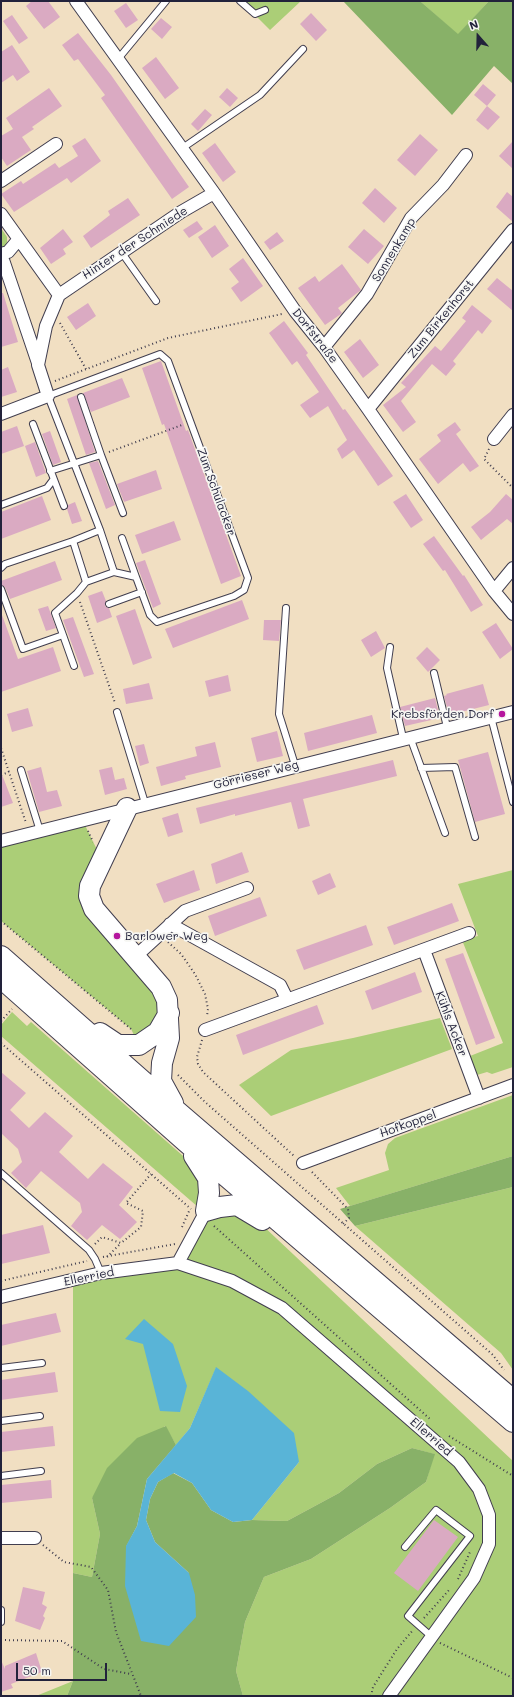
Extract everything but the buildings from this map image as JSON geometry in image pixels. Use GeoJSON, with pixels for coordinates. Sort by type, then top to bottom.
{"type":"FeatureCollection","features":[{"type":"Feature","properties":{"kind":"highway"},"geometry":{"type":"LineString","coordinates":[[136,806],[102,860],[90,886],[89,896],[94,909],[136,956],[161,987],[167,1000],[169,1013],[169,1038],[162,1063],[161,1081],[178,1112]]}},
{"type":"Feature","properties":{"kind":"highway"},"geometry":{"type":"LineString","coordinates":[[1,956],[178,1112],[513,1400]]}},
{"type":"Feature","properties":{"kind":"highway"},"geometry":{"type":"LineString","coordinates":[[1,978],[186,1142],[513,1422]]}},
{"type":"Feature","properties":{"kind":"highway"},"geometry":{"type":"LineString","coordinates":[[65,1011],[118,1045],[139,1045],[158,1032],[169,1013]]}},
{"type":"Feature","properties":{"kind":"highway"},"geometry":{"type":"LineString","coordinates":[[186,1142],[208,1178],[209,1192],[200,1212]]}},
{"type":"Feature","properties":{"kind":"highway"},"geometry":{"type":"LineString","coordinates":[[200,1212],[237,1205],[316,1254]]}},
{"type":"Feature","properties":{"kind":"street","name":"Dorfstraße"},"geometry":{"type":"LineString","coordinates":[[76,1],[214,193],[295,311],[324,347],[368,409],[494,591],[513,614]]}},
{"type":"Feature","properties":{"kind":"street"},"geometry":{"type":"LineString","coordinates":[[1,181],[56,144]]}},
{"type":"Feature","properties":{"kind":"street","name":"Sonnenkamp"},"geometry":{"type":"LineString","coordinates":[[324,347],[367,294],[412,218],[443,185],[466,155]]}},
{"type":"Feature","properties":{"kind":"street","name":"Hinter der Schmiede"},"geometry":{"type":"LineString","coordinates":[[59,295],[181,212],[214,193]]}},
{"type":"Feature","properties":{"kind":"street"},"geometry":{"type":"LineString","coordinates":[[1,214],[59,295],[46,326],[38,365]]}},
{"type":"Feature","properties":{"kind":"street","name":"Zum Birkenhorst"},"geometry":{"type":"LineString","coordinates":[[368,409],[513,230]]}},
{"type":"Feature","properties":{"kind":"street"},"geometry":{"type":"LineString","coordinates":[[19,239],[8,252],[1,254],[38,365],[45,391]]}},
{"type":"Feature","properties":{"kind":"street","name":"Zum Schulacker"},"geometry":{"type":"LineString","coordinates":[[1,414],[45,391]]}},
{"type":"Feature","properties":{"kind":"street"},"geometry":{"type":"LineString","coordinates":[[494,439],[513,415]]}},
{"type":"Feature","properties":{"kind":"street"},"geometry":{"type":"LineString","coordinates":[[494,591],[513,568]]}},
{"type":"Feature","properties":{"kind":"street","name":"Görrieser Weg"},"geometry":{"type":"LineString","coordinates":[[1,841],[82,819],[513,711]]}},
{"type":"Feature","properties":{"kind":"street"},"geometry":{"type":"LineString","coordinates":[[136,956],[185,911],[247,888]]}},
{"type":"Feature","properties":{"kind":"street"},"geometry":{"type":"LineString","coordinates":[[170,924],[280,985],[286,999]]}},
{"type":"Feature","properties":{"kind":"street"},"geometry":{"type":"LineString","coordinates":[[205,1030],[286,999],[469,934]]}},
{"type":"Feature","properties":{"kind":"street","name":"Kühls Acker"},"geometry":{"type":"LineString","coordinates":[[424,950],[479,1098]]}},
{"type":"Feature","properties":{"kind":"street","name":"Hofkoppel"},"geometry":{"type":"LineString","coordinates":[[303,1163],[513,1085]]}},
{"type":"Feature","properties":{"kind":"street"},"geometry":{"type":"LineString","coordinates":[[178,1263],[200,1212]]}},
{"type":"Feature","properties":{"kind":"street","name":"Ellerried"},"geometry":{"type":"LineString","coordinates":[[1,1297],[101,1273],[178,1263],[232,1281],[282,1308],[459,1462],[479,1489],[489,1515],[489,1544],[474,1578],[391,1691],[389,1696]]}},
{"type":"Feature","properties":{"kind":"street"},"geometry":{"type":"LineString","coordinates":[[1,1538],[35,1538]]}},
{"type":"Feature","properties":{"kind":"lane"},"geometry":{"type":"LineString","coordinates":[[118,58],[166,1]]}},
{"type":"Feature","properties":{"kind":"lane"},"geometry":{"type":"LineString","coordinates":[[240,1],[255,14],[265,10]]}},
{"type":"Feature","properties":{"kind":"lane"},"geometry":{"type":"LineString","coordinates":[[181,149],[260,95],[304,49]]}},
{"type":"Feature","properties":{"kind":"lane"},"geometry":{"type":"LineString","coordinates":[[122,253],[156,301]]}},
{"type":"Feature","properties":{"kind":"lane","name":"Zum Schulacker"},"geometry":{"type":"LineString","coordinates":[[45,391],[160,354],[168,361],[248,578],[244,590],[234,596],[157,622],[150,615],[122,538]]}},
{"type":"Feature","properties":{"kind":"lane"},"geometry":{"type":"LineString","coordinates":[[45,391],[100,530],[114,572]]}},
{"type":"Feature","properties":{"kind":"lane"},"geometry":{"type":"LineString","coordinates":[[81,397],[123,513]]}},
{"type":"Feature","properties":{"kind":"lane"},"geometry":{"type":"LineString","coordinates":[[33,424],[64,506]]}},
{"type":"Feature","properties":{"kind":"lane"},"geometry":{"type":"LineString","coordinates":[[50,471],[101,455]]}},
{"type":"Feature","properties":{"kind":"lane"},"geometry":{"type":"LineString","coordinates":[[1,504],[47,488],[53,480]]}},
{"type":"Feature","properties":{"kind":"lane"},"geometry":{"type":"LineString","coordinates":[[1,568],[5,564],[73,541],[100,530]]}},
{"type":"Feature","properties":{"kind":"lane"},"geometry":{"type":"LineString","coordinates":[[73,541],[86,582]]}},
{"type":"Feature","properties":{"kind":"lane"},"geometry":{"type":"LineString","coordinates":[[74,666],[55,612],[77,593],[86,582],[114,572],[136,577]]}},
{"type":"Feature","properties":{"kind":"lane"},"geometry":{"type":"LineString","coordinates":[[1,589],[23,649],[63,635]]}},
{"type":"Feature","properties":{"kind":"lane"},"geometry":{"type":"LineString","coordinates":[[109,604],[142,592]]}},
{"type":"Feature","properties":{"kind":"lane"},"geometry":{"type":"LineString","coordinates":[[286,608],[279,714],[295,765]]}},
{"type":"Feature","properties":{"kind":"lane"},"geometry":{"type":"LineString","coordinates":[[390,647],[387,668],[406,737],[421,768],[446,832]]}},
{"type":"Feature","properties":{"kind":"lane"},"geometry":{"type":"LineString","coordinates":[[434,673],[447,727]]}},
{"type":"Feature","properties":{"kind":"lane"},"geometry":{"type":"LineString","coordinates":[[117,712],[136,806]]}},
{"type":"Feature","properties":{"kind":"lane"},"geometry":{"type":"LineString","coordinates":[[490,717],[513,802]]}},
{"type":"Feature","properties":{"kind":"lane"},"geometry":{"type":"LineString","coordinates":[[421,768],[455,766],[475,837]]}},
{"type":"Feature","properties":{"kind":"lane"},"geometry":{"type":"LineString","coordinates":[[20,770],[35,832]]}},
{"type":"Feature","properties":{"kind":"lane"},"geometry":{"type":"LineString","coordinates":[[1,1173],[89,1250],[101,1273]]}},
{"type":"Feature","properties":{"kind":"lane"},"geometry":{"type":"LineString","coordinates":[[1,1368],[42,1363]]}},
{"type":"Feature","properties":{"kind":"lane"},"geometry":{"type":"LineString","coordinates":[[1,1421],[40,1416]]}},
{"type":"Feature","properties":{"kind":"lane"},"geometry":{"type":"LineString","coordinates":[[1,1476],[41,1471]]}},
{"type":"Feature","properties":{"kind":"lane"},"geometry":{"type":"LineString","coordinates":[[405,1547],[436,1510],[470,1536],[408,1616],[417,1626],[432,1637]]}},
{"type":"Feature","properties":{"kind":"lane"},"geometry":{"type":"LineString","coordinates":[[1,1610],[1,1622]]}},
{"type":"Feature","properties":{"kind":"path"},"geometry":{"type":"LineString","coordinates":[[53,311],[86,369]]}},
{"type":"Feature","properties":{"kind":"path"},"geometry":{"type":"LineString","coordinates":[[45,391],[86,369],[168,338],[295,311]]}},
{"type":"Feature","properties":{"kind":"path"},"geometry":{"type":"LineString","coordinates":[[101,455],[190,421]]}},
{"type":"Feature","properties":{"kind":"path"},"geometry":{"type":"LineString","coordinates":[[494,439],[484,459],[513,488]]}},
{"type":"Feature","properties":{"kind":"path"},"geometry":{"type":"LineString","coordinates":[[77,593],[117,712]]}},
{"type":"Feature","properties":{"kind":"path"},"geometry":{"type":"LineString","coordinates":[[1,748],[35,832]]}},
{"type":"Feature","properties":{"kind":"path"},"geometry":{"type":"LineString","coordinates":[[1,774],[10,772]]}},
{"type":"Feature","properties":{"kind":"path"},"geometry":{"type":"LineString","coordinates":[[82,819],[102,860]]}},
{"type":"Feature","properties":{"kind":"path"},"geometry":{"type":"LineString","coordinates":[[1,921],[131,1029],[139,1045]]}},
{"type":"Feature","properties":{"kind":"path"},"geometry":{"type":"LineString","coordinates":[[159,935],[181,954],[202,987],[208,1009],[205,1030],[197,1057],[198,1064],[203,1072],[342,1200],[348,1209],[349,1218],[343,1224]]}},
{"type":"Feature","properties":{"kind":"path"},"geometry":{"type":"LineString","coordinates":[[1,1021],[12,1009]]}},
{"type":"Feature","properties":{"kind":"path"},"geometry":{"type":"LineString","coordinates":[[1,1043],[151,1174],[200,1212],[432,1421]]}},
{"type":"Feature","properties":{"kind":"path"},"geometry":{"type":"LineString","coordinates":[[174,1071],[205,1102],[493,1355],[506,1373]]}},
{"type":"Feature","properties":{"kind":"path"},"geometry":{"type":"LineString","coordinates":[[108,1257],[120,1243],[141,1227],[143,1211],[126,1203],[151,1174]]}},
{"type":"Feature","properties":{"kind":"path"},"geometry":{"type":"LineString","coordinates":[[182,1229],[200,1212]]}},
{"type":"Feature","properties":{"kind":"path"},"geometry":{"type":"LineString","coordinates":[[108,1257],[89,1250],[102,1237],[120,1243]]}},
{"type":"Feature","properties":{"kind":"path"},"geometry":{"type":"LineString","coordinates":[[1,1281],[95,1259],[175,1244]]}},
{"type":"Feature","properties":{"kind":"path"},"geometry":{"type":"LineString","coordinates":[[444,1432],[513,1476]]}},
{"type":"Feature","properties":{"kind":"path"},"geometry":{"type":"LineString","coordinates":[[35,1538],[64,1562],[91,1567],[108,1590],[116,1632],[131,1674],[141,1696]]}},
{"type":"Feature","properties":{"kind":"path"},"geometry":{"type":"LineString","coordinates":[[456,1583],[472,1548]]}},
{"type":"Feature","properties":{"kind":"path"},"geometry":{"type":"LineString","coordinates":[[371,1696],[373,1687],[397,1649],[451,1588]]}},
{"type":"Feature","properties":{"kind":"path"},"geometry":{"type":"LineString","coordinates":[[432,1637],[443,1646],[513,1678]]}},
{"type":"Feature","properties":{"kind":"path"},"geometry":{"type":"LineString","coordinates":[[1,1640],[62,1641],[104,1669],[131,1674]]}},
{"type":"Feature","properties":{"kind":"green space"},"geometry":{"type":"Polygon","coordinates":[[[241,1],[301,1],[270,30],[241,1]]]}},
{"type":"Feature","properties":{"kind":"green space"},"geometry":{"type":"Polygon","coordinates":[[[343,1],[420,1],[458,34],[489,1],[513,1],[513,84],[494,66],[452,115],[343,1]]]}},
{"type":"Feature","properties":{"kind":"green space"},"geometry":{"type":"Polygon","coordinates":[[[420,1],[489,1],[458,35],[420,1]]]}},
{"type":"Feature","properties":{"kind":"green space"},"geometry":{"type":"Polygon","coordinates":[[[1,228],[7,237],[7,242],[1,251],[1,228]]]}},
{"type":"Feature","properties":{"kind":"green space"},"geometry":{"type":"Polygon","coordinates":[[[82,819],[102,860],[90,886],[167,1000],[139,1045],[131,1029],[1,921],[1,841],[82,819]]]}},
{"type":"Feature","properties":{"kind":"green space"},"geometry":{"type":"Polygon","coordinates":[[[513,870],[513,1067],[492,1074],[487,1072],[477,1075],[470,1056],[503,1043],[462,940],[478,936],[458,884],[513,870]]]}},
{"type":"Feature","properties":{"kind":"green space"},"geometry":{"type":"Polygon","coordinates":[[[12,1012],[27,1026],[31,1022],[191,1163],[203,1188],[198,1207],[1,1036],[1,1025],[12,1012]]]}},
{"type":"Feature","properties":{"kind":"green space"},"geometry":{"type":"Polygon","coordinates":[[[440,1018],[452,1049],[271,1116],[239,1085],[291,1050],[353,1038],[440,1018]]]}},
{"type":"Feature","properties":{"kind":"green space"},"geometry":{"type":"Polygon","coordinates":[[[513,1095],[513,1156],[350,1206],[336,1188],[389,1170],[385,1153],[388,1144],[395,1138],[513,1095]]]}},
{"type":"Feature","properties":{"kind":"green space"},"geometry":{"type":"Polygon","coordinates":[[[513,1156],[513,1187],[355,1226],[340,1209],[513,1156]]]}},
{"type":"Feature","properties":{"kind":"green space"},"geometry":{"type":"Polygon","coordinates":[[[513,1187],[513,1370],[501,1353],[355,1226],[513,1187]]]}},
{"type":"Feature","properties":{"kind":"green space"},"geometry":{"type":"Polygon","coordinates":[[[231,1210],[260,1223],[513,1461],[513,1696],[243,1696],[236,1671],[245,1622],[264,1577],[311,1559],[390,1508],[426,1482],[434,1454],[412,1448],[377,1464],[339,1493],[287,1521],[252,1520],[299,1462],[216,1368],[190,1428],[176,1445],[165,1426],[92,1498],[100,1534],[92,1577],[73,1573],[73,1280],[178,1263],[203,1216],[231,1210]]]}},
{"type":"Feature","properties":{"kind":"green space"},"geometry":{"type":"Polygon","coordinates":[[[166,1426],[176,1445],[147,1479],[137,1526],[126,1547],[189,1573],[155,1542],[146,1520],[150,1499],[158,1482],[173,1473],[192,1483],[211,1510],[233,1522],[252,1520],[287,1521],[339,1493],[377,1464],[412,1448],[435,1454],[426,1482],[390,1508],[311,1559],[264,1577],[245,1622],[236,1671],[243,1696],[67,1696],[73,1681],[73,1573],[92,1577],[100,1534],[92,1498],[107,1468],[137,1438],[166,1426]]]}},
{"type":"Feature","properties":{"kind":"green space"},"geometry":{"type":"Polygon","coordinates":[[[73,1681],[67,1696],[36,1696],[73,1681]]]}},
{"type":"Feature","properties":{"kind":"water"},"geometry":{"type":"Polygon","coordinates":[[[144,1319],[173,1344],[187,1386],[180,1412],[160,1411],[143,1344],[125,1339],[144,1319]]]}},
{"type":"Feature","properties":{"kind":"water"},"geometry":{"type":"Polygon","coordinates":[[[216,1367],[248,1391],[294,1433],[299,1462],[252,1520],[233,1522],[211,1510],[192,1483],[174,1473],[158,1482],[150,1499],[146,1520],[155,1542],[189,1573],[195,1595],[196,1617],[169,1646],[141,1641],[125,1586],[126,1546],[137,1526],[147,1479],[190,1428],[216,1367]]]}},
{"type":"Feature","properties":{"kind":"place","name":"Krebsförden Dorf"},"geometry":{"type":"Point","coordinates":[502,714]}},
{"type":"Feature","properties":{"kind":"place","name":"Barlower Weg"},"geometry":{"type":"Point","coordinates":[117,936]}}]}
